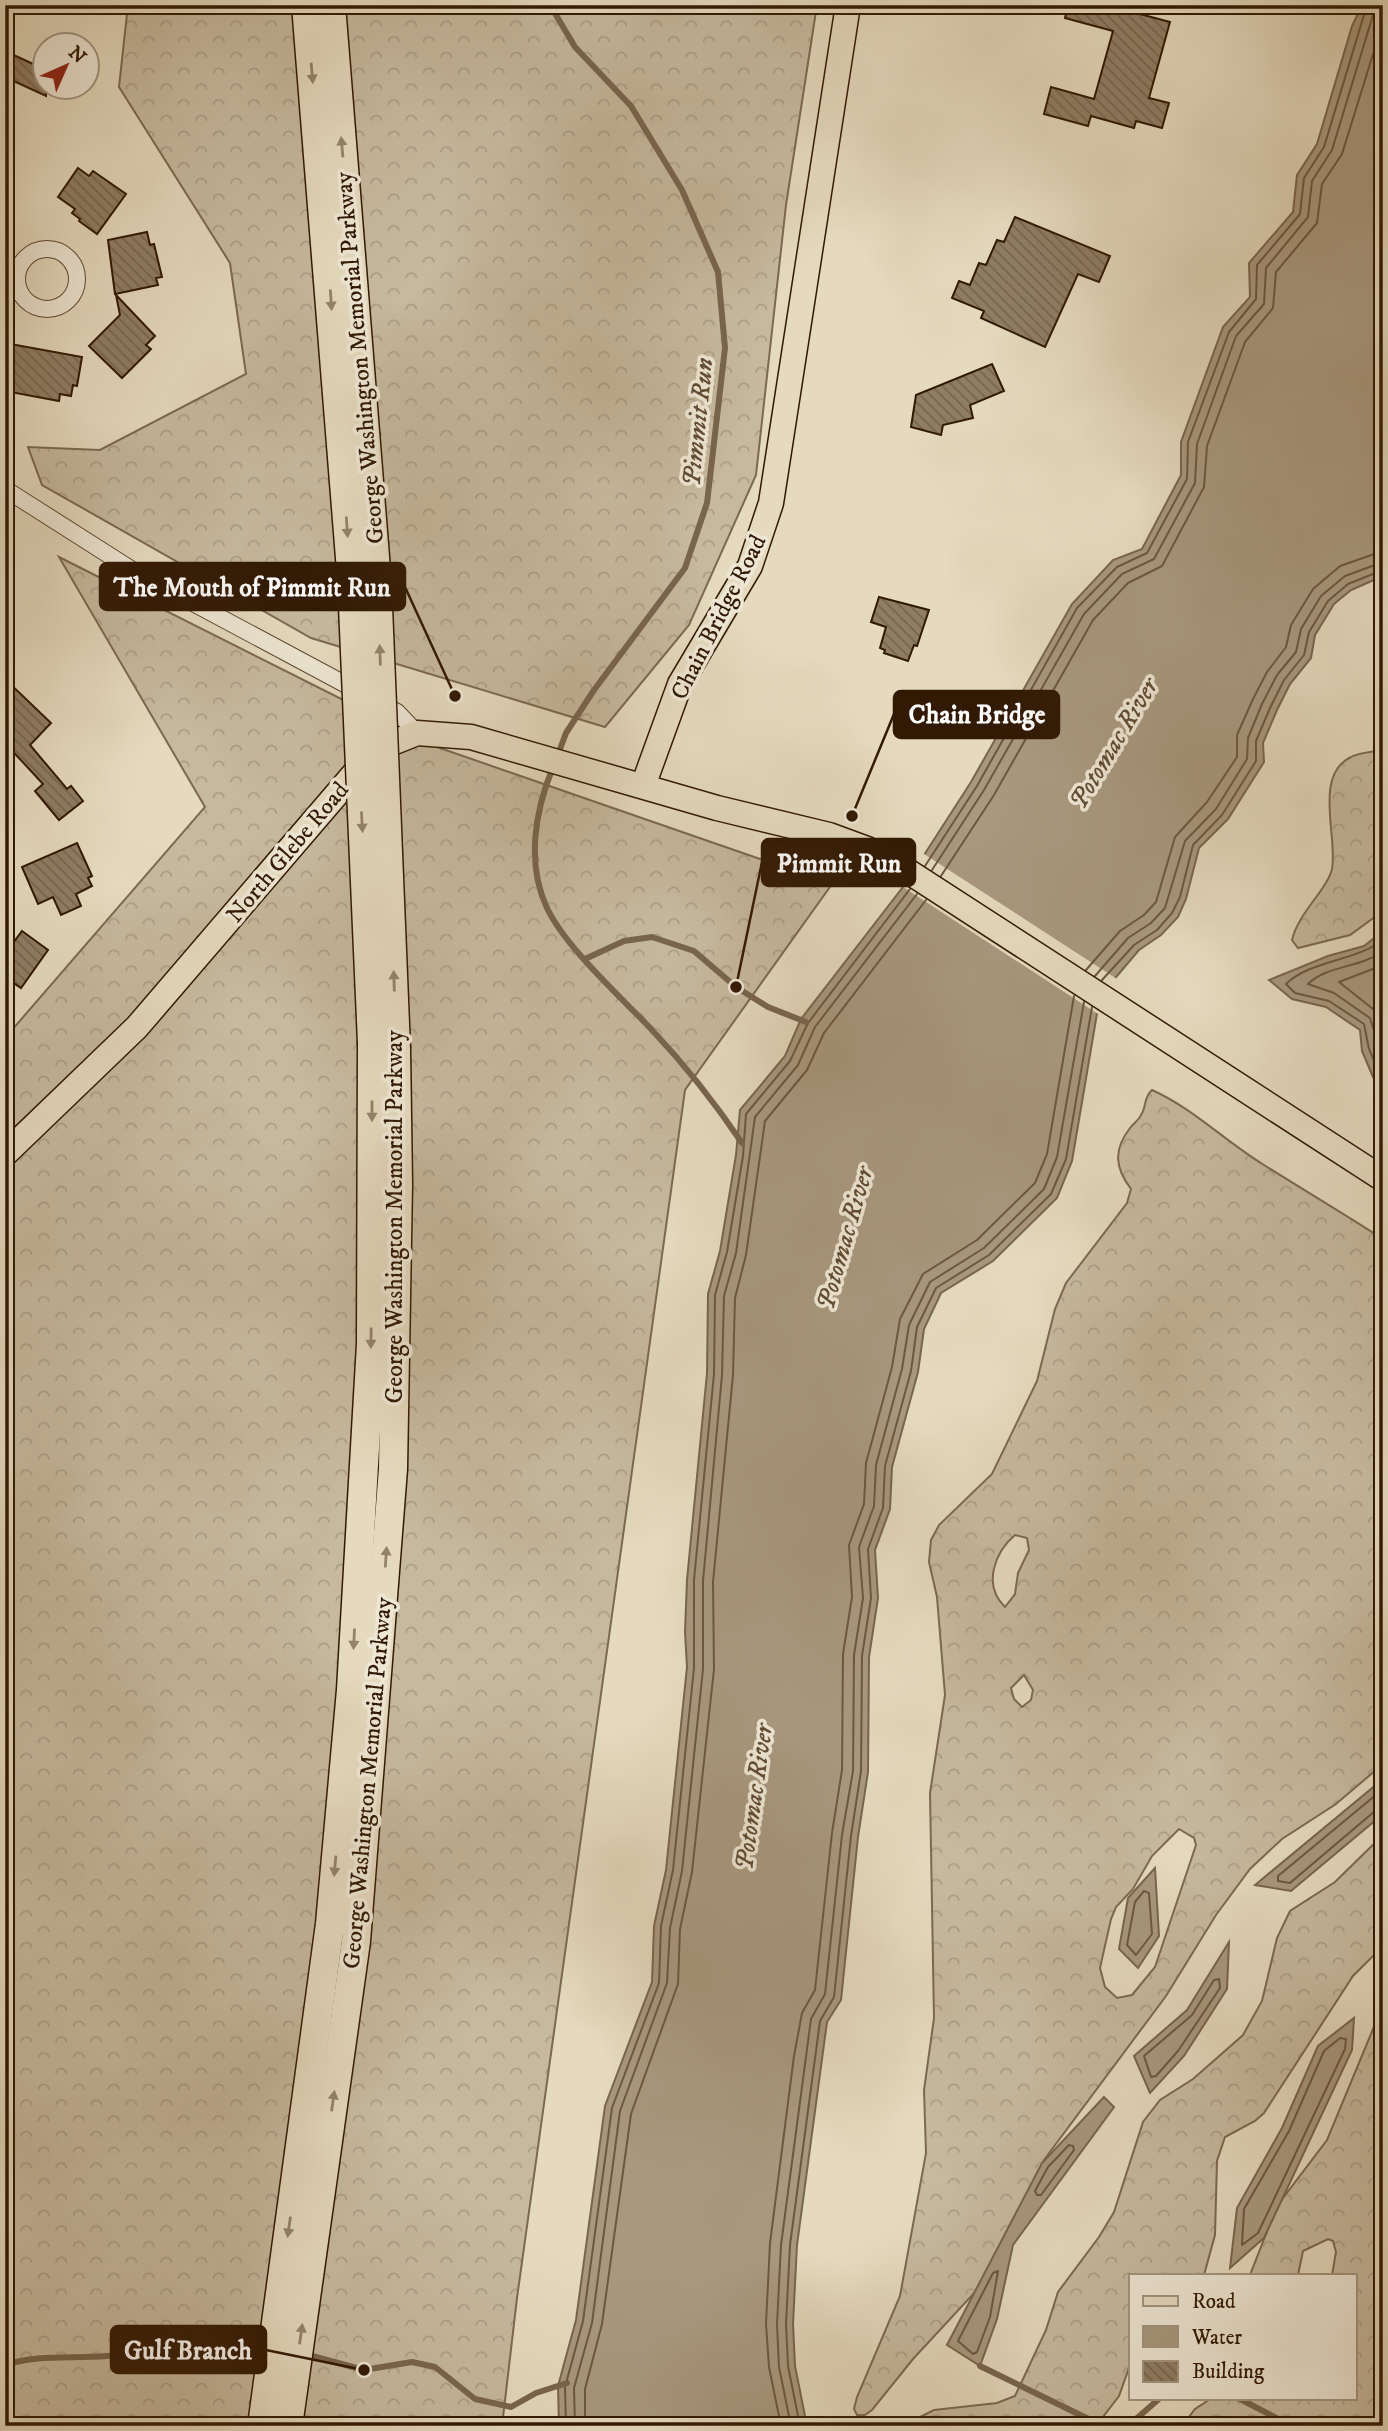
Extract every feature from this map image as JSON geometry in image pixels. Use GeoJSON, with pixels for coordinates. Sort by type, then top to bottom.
{"type":"FeatureCollection","features":[{"type":"Feature","properties":{"kind":"highway","name":"George Washington Memorial Parkway"},"geometry":{"type":"LineString","coordinates":[[306,5],[365,582]]}},
{"type":"Feature","properties":{"kind":"highway","name":"George Washington Memorial Parkway"},"geometry":{"type":"LineString","coordinates":[[288,2426],[351,1690],[371,1345],[384,1046],[365,582],[331,5]]}},
{"type":"Feature","properties":{"kind":"highway","name":"George Washington Memorial Parkway"},"geometry":{"type":"LineString","coordinates":[[262,2426],[311,2164]]}},
{"type":"Feature","properties":{"kind":"main road","name":"Chain Bridge Road"},"geometry":{"type":"LineString","coordinates":[[643,786],[680,684],[750,566],[772,503],[848,5]]}},
{"type":"Feature","properties":{"kind":"main road","name":"North Glebe Road"},"geometry":{"type":"LineString","coordinates":[[5,1154],[138,1027],[357,770],[387,745],[417,733],[471,737],[643,786]]}},
{"type":"Feature","properties":{"kind":"main road"},"geometry":{"type":"LineString","coordinates":[[643,786],[739,814],[829,835],[867,849],[915,876],[1383,1179]]}},
{"type":"Feature","properties":{"kind":"street"},"geometry":{"type":"LineString","coordinates":[[5,489],[137,573],[397,712],[417,733]]}},
{"type":"Feature","properties":{"kind":"green space"},"geometry":{"type":"Polygon","coordinates":[[[128,5],[817,5],[786,205],[756,475],[689,625],[605,727],[311,638],[42,485],[28,447],[100,450],[246,374],[230,263],[119,87],[128,5]]]}},
{"type":"Feature","properties":{"kind":"green space"},"geometry":{"type":"Polygon","coordinates":[[[59,557],[437,747],[832,884],[685,1090],[517,2298],[502,2426],[5,2426],[5,1667],[11,1657],[5,1636],[5,1038],[205,807],[59,557]]]}},
{"type":"Feature","properties":{"kind":"green space"},"geometry":{"type":"Polygon","coordinates":[[[1383,750],[1383,911],[1350,935],[1298,948],[1292,940],[1295,930],[1332,869],[1330,792],[1333,778],[1340,766],[1351,757],[1383,750]]]}},
{"type":"Feature","properties":{"kind":"green space"},"geometry":{"type":"Polygon","coordinates":[[[1152,1090],[1182,1106],[1250,1156],[1383,1239],[1383,1764],[1336,1804],[1282,1839],[1250,1869],[1216,1915],[1166,1996],[1044,2160],[977,2290],[913,2359],[872,2410],[865,2415],[857,2415],[854,2409],[857,2397],[900,2296],[926,2153],[924,2090],[934,2018],[930,1793],[945,1695],[937,1597],[929,1562],[931,1540],[939,1525],[992,1474],[1037,1381],[1055,1309],[1066,1283],[1127,1203],[1131,1189],[1119,1166],[1119,1151],[1125,1136],[1143,1112],[1152,1090]],[[1015,1535],[1002,1550],[994,1569],[994,1589],[1005,1607],[1015,1594],[1018,1573],[1029,1550],[1027,1538],[1015,1535]],[[1024,1675],[1011,1688],[1014,1699],[1022,1707],[1031,1700],[1033,1690],[1024,1675]],[[1179,1829],[1152,1856],[1133,1889],[1116,1907],[1111,1919],[1100,1968],[1105,1987],[1117,1998],[1132,1995],[1155,1967],[1196,1845],[1194,1838],[1179,1829]]]}},
{"type":"Feature","properties":{"kind":"green space"},"geometry":{"type":"Polygon","coordinates":[[[1383,1835],[1383,1903],[1380,1917],[1383,1921],[1383,1956],[1373,1956],[1353,1976],[1264,2113],[1225,2137],[1217,2161],[1215,2235],[1204,2274],[1129,2274],[1129,2368],[1119,2396],[1096,2426],[902,2426],[934,2410],[997,2403],[1015,2396],[1046,2330],[1058,2292],[1114,2212],[1143,2122],[1160,2100],[1193,2079],[1243,2035],[1262,2001],[1277,1938],[1290,1911],[1335,1882],[1383,1835]]]}},
{"type":"Feature","properties":{"kind":"green space"},"geometry":{"type":"Polygon","coordinates":[[[1383,2005],[1383,2426],[1182,2426],[1195,2409],[1209,2400],[1356,2400],[1356,2274],[1332,2274],[1336,2252],[1333,2241],[1328,2239],[1303,2251],[1298,2274],[1250,2274],[1277,2206],[1327,2140],[1383,2005]]]}},
{"type":"Feature","properties":{"kind":"water","name":"Potomac River"},"geometry":{"type":"Polygon","coordinates":[[[1362,5],[1383,5],[1383,576],[1351,590],[1334,604],[1315,635],[1311,658],[1290,684],[1277,710],[1263,743],[1264,762],[1228,819],[1199,848],[1186,899],[1178,917],[1161,935],[1139,950],[1100,996],[1072,1161],[1057,1198],[993,1261],[941,1293],[924,1329],[918,1372],[892,1467],[890,1509],[875,1550],[878,1598],[869,1657],[868,1772],[858,1837],[841,2000],[827,2022],[797,2245],[793,2324],[795,2366],[807,2426],[559,2426],[558,2386],[576,2320],[605,2106],[652,1982],[654,1926],[666,1870],[687,1667],[687,1580],[707,1373],[708,1294],[720,1251],[736,1155],[740,1110],[785,1056],[801,1019],[906,883],[971,782],[1072,604],[1113,560],[1142,549],[1181,475],[1181,442],[1223,327],[1250,297],[1249,263],[1293,212],[1297,175],[1317,144],[1352,26],[1362,5]]]}},
{"type":"Feature","properties":{"kind":"water"},"geometry":{"type":"Polygon","coordinates":[[[1383,931],[1383,1075],[1373,1077],[1362,1051],[1360,1030],[1326,1007],[1292,999],[1269,980],[1328,956],[1364,946],[1383,931]]]}},
{"type":"Feature","properties":{"kind":"water"},"geometry":{"type":"Polygon","coordinates":[[[1383,1779],[1383,1814],[1291,1891],[1255,1885],[1383,1779]]]}},
{"type":"Feature","properties":{"kind":"water"},"geometry":{"type":"Polygon","coordinates":[[[1155,1868],[1159,1936],[1138,1968],[1119,1949],[1128,1898],[1155,1868]]]}},
{"type":"Feature","properties":{"kind":"water"},"geometry":{"type":"Polygon","coordinates":[[[1229,1942],[1227,1989],[1184,2056],[1150,2093],[1134,2056],[1187,2010],[1229,1942]]]}},
{"type":"Feature","properties":{"kind":"water"},"geometry":{"type":"Polygon","coordinates":[[[1354,2018],[1352,2050],[1264,2238],[1230,2268],[1237,2208],[1282,2128],[1318,2046],[1354,2018]]]}},
{"type":"Feature","properties":{"kind":"water"},"geometry":{"type":"Polygon","coordinates":[[[1104,2097],[1114,2107],[1013,2245],[997,2319],[980,2366],[947,2345],[1042,2163],[1104,2097]]]}},
{"type":"Feature","properties":{"kind":"pier"},"geometry":{"type":"Polygon","coordinates":[[[921,852],[1117,979],[1104,997],[1101,1016],[900,885],[921,852]]]}},
{"type":"Feature","properties":{"kind":"building"},"geometry":{"type":"Polygon","coordinates":[[[1068,5],[1106,5],[1170,22],[1149,98],[1169,103],[1162,128],[1136,121],[1134,128],[1091,116],[1088,126],[1044,114],[1051,87],[1094,99],[1113,31],[1065,18],[1068,5]]]}},
{"type":"Feature","properties":{"kind":"building"},"geometry":{"type":"Polygon","coordinates":[[[5,51],[32,64],[32,90],[5,77],[5,51]]]}},
{"type":"Feature","properties":{"kind":"building"},"geometry":{"type":"Polygon","coordinates":[[[78,168],[89,176],[93,171],[126,194],[97,234],[79,221],[72,213],[75,209],[58,197],[78,168]]]}},
{"type":"Feature","properties":{"kind":"building"},"geometry":{"type":"Polygon","coordinates":[[[1015,217],[1110,256],[1099,282],[1078,274],[1045,347],[981,318],[984,311],[952,298],[959,281],[970,285],[979,263],[986,265],[997,240],[1004,242],[1015,217]]]}},
{"type":"Feature","properties":{"kind":"building"},"geometry":{"type":"Polygon","coordinates":[[[147,232],[150,245],[154,244],[162,277],[156,278],[158,285],[115,294],[108,240],[147,232]]]}},
{"type":"Feature","properties":{"kind":"building"},"geometry":{"type":"Polygon","coordinates":[[[116,295],[155,336],[146,345],[151,349],[122,378],[89,346],[120,315],[116,295]]]}},
{"type":"Feature","properties":{"kind":"building"},"geometry":{"type":"Polygon","coordinates":[[[5,343],[82,357],[77,386],[73,385],[71,396],[60,394],[59,401],[5,391],[5,343]]]}},
{"type":"Feature","properties":{"kind":"building"},"geometry":{"type":"Polygon","coordinates":[[[992,364],[1004,391],[970,405],[973,418],[943,425],[941,435],[911,427],[916,395],[992,364]]]}},
{"type":"Feature","properties":{"kind":"building"},"geometry":{"type":"Polygon","coordinates":[[[879,597],[929,610],[917,646],[914,645],[908,661],[884,653],[885,650],[880,648],[886,627],[871,622],[879,597]]]}},
{"type":"Feature","properties":{"kind":"building"},"geometry":{"type":"Polygon","coordinates":[[[5,679],[51,723],[30,745],[67,789],[71,786],[83,801],[59,820],[35,791],[43,784],[5,743],[5,679]]]}},
{"type":"Feature","properties":{"kind":"building"},"geometry":{"type":"Polygon","coordinates":[[[77,843],[92,876],[88,878],[92,886],[76,894],[81,906],[61,915],[53,897],[38,904],[22,867],[77,843]]]}},
{"type":"Feature","properties":{"kind":"building"},"geometry":{"type":"Polygon","coordinates":[[[22,931],[48,950],[21,988],[5,977],[5,954],[22,931]]]}},
{"type":"Feature","properties":{"kind":"waterway","name":"Pimmit Run"},"geometry":{"type":"LineString","coordinates":[[550,5],[575,47],[631,106],[682,190],[718,272],[725,348],[707,503],[685,568],[594,690],[566,733],[557,757]]}},
{"type":"Feature","properties":{"kind":"waterway","name":"Pimmit Run"},"geometry":{"type":"LineString","coordinates":[[553,767],[542,801],[535,837],[540,891],[547,908],[580,955],[676,1057],[742,1143]]}},
{"type":"Feature","properties":{"kind":"waterway","name":"Pimmit Run"},"geometry":{"type":"LineString","coordinates":[[585,959],[624,941],[652,937],[694,951],[736,987],[768,1007],[806,1022]]}},
{"type":"Feature","properties":{"kind":"waterway"},"geometry":{"type":"LineString","coordinates":[[5,2365],[30,2359],[107,2356],[207,2343],[267,2346]]}},
{"type":"Feature","properties":{"kind":"waterway"},"geometry":{"type":"LineString","coordinates":[[305,2354],[364,2370],[412,2362],[435,2367],[475,2399],[511,2407],[536,2393],[567,2383]]}},
{"type":"Feature","properties":{"kind":"waterway"},"geometry":{"type":"LineString","coordinates":[[980,2366],[1103,2426]]}},
{"type":"Feature","properties":{"kind":"waterway"},"geometry":{"type":"LineString","coordinates":[[1128,2426],[1158,2400]]}},
{"type":"Feature","properties":{"kind":"waterway"},"geometry":{"type":"LineString","coordinates":[[1242,2400],[1286,2423],[1328,2426]]}},
{"type":"Feature","properties":{"kind":"place","name":"The Mouth of Pimmit Run"},"geometry":{"type":"Point","coordinates":[455,696]}},
{"type":"Feature","properties":{"kind":"place","name":"Chain Bridge"},"geometry":{"type":"Point","coordinates":[852,816]}},
{"type":"Feature","properties":{"kind":"place","name":"Pimmit Run"},"geometry":{"type":"Point","coordinates":[736,987]}},
{"type":"Feature","properties":{"kind":"place","name":"Gulf Branch"},"geometry":{"type":"Point","coordinates":[364,2370]}}]}
